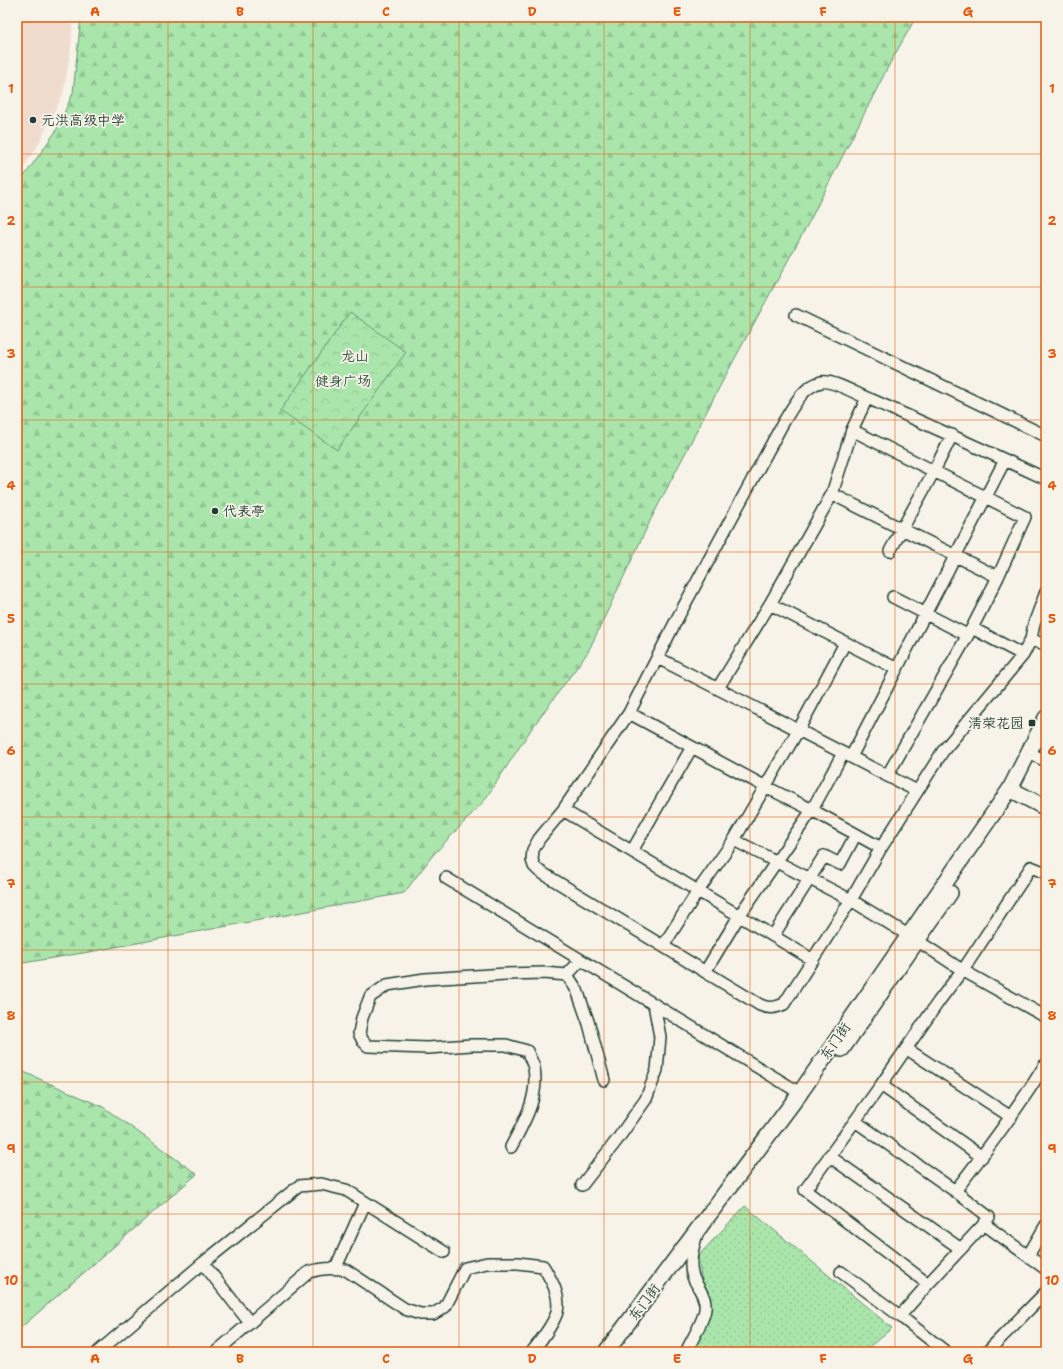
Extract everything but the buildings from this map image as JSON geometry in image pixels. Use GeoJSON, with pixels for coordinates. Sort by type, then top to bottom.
{"type":"FeatureCollection","features":[{"type":"Feature","properties":{"kind":"street"},"geometry":{"type":"LineString","coordinates":[[796,315],[1046,436]]}},
{"type":"Feature","properties":{"kind":"street"},"geometry":{"type":"LineString","coordinates":[[1046,479],[952,434],[838,385],[823,381],[811,386],[797,400],[678,617],[629,713],[563,810],[539,839],[533,850],[532,860],[534,866],[760,1005],[768,1008],[777,1007],[784,1004],[851,900],[881,848],[943,751],[1023,655],[1031,639],[1034,624],[1046,592]]}},
{"type":"Feature","properties":{"kind":"street"},"geometry":{"type":"LineString","coordinates":[[718,688],[770,604],[832,494],[852,430],[866,398]]}},
{"type":"Feature","properties":{"kind":"street"},"geometry":{"type":"LineString","coordinates":[[852,430],[1025,516],[998,577],[970,631],[887,776]]}},
{"type":"Feature","properties":{"kind":"street"},"geometry":{"type":"LineString","coordinates":[[890,551],[934,471],[952,434]]}},
{"type":"Feature","properties":{"kind":"street"},"geometry":{"type":"LineString","coordinates":[[705,972],[739,916],[812,810],[847,755],[897,670],[1005,460]]}},
{"type":"Feature","properties":{"kind":"street"},"geometry":{"type":"LineString","coordinates":[[832,494],[998,577]]}},
{"type":"Feature","properties":{"kind":"street"},"geometry":{"type":"LineString","coordinates":[[892,597],[926,614],[970,631],[1023,655]]}},
{"type":"Feature","properties":{"kind":"street"},"geometry":{"type":"LineString","coordinates":[[770,604],[897,670]]}},
{"type":"Feature","properties":{"kind":"street"},"geometry":{"type":"LineString","coordinates":[[1031,639],[1046,646]]}},
{"type":"Feature","properties":{"kind":"street"},"geometry":{"type":"LineString","coordinates":[[663,946],[698,891],[734,840],[766,787],[845,643]]}},
{"type":"Feature","properties":{"kind":"street"},"geometry":{"type":"LineString","coordinates":[[658,658],[799,728],[847,755],[918,791]]}},
{"type":"Feature","properties":{"kind":"street"},"geometry":{"type":"LineString","coordinates":[[629,713],[881,848]]}},
{"type":"Feature","properties":{"kind":"street","name":"东门街"},"geometry":{"type":"LineString","coordinates":[[1037,757],[1046,718]]}},
{"type":"Feature","properties":{"kind":"street","name":"东门街"},"geometry":{"type":"LineString","coordinates":[[618,1352],[806,1101],[913,938],[1037,757],[1046,739]]}},
{"type":"Feature","properties":{"kind":"street"},"geometry":{"type":"LineString","coordinates":[[632,851],[692,747]]}},
{"type":"Feature","properties":{"kind":"street"},"geometry":{"type":"LineString","coordinates":[[1013,791],[1046,808]]}},
{"type":"Feature","properties":{"kind":"street"},"geometry":{"type":"LineString","coordinates":[[563,810],[813,960]]}},
{"type":"Feature","properties":{"kind":"street"},"geometry":{"type":"LineString","coordinates":[[773,936],[824,856],[840,864],[856,834]]}},
{"type":"Feature","properties":{"kind":"street"},"geometry":{"type":"LineString","coordinates":[[734,840],[851,900],[962,970],[1046,1017]]}},
{"type":"Feature","properties":{"kind":"street"},"geometry":{"type":"LineString","coordinates":[[928,1284],[805,1190],[881,1086],[962,970],[1030,867],[1046,873]]}},
{"type":"Feature","properties":{"kind":"street"},"geometry":{"type":"LineString","coordinates":[[446,878],[800,1092]]}},
{"type":"Feature","properties":{"kind":"street","name":"东门街"},"geometry":{"type":"LineString","coordinates":[[606,1352],[697,1232],[913,938]]}},
{"type":"Feature","properties":{"kind":"street"},"geometry":{"type":"LineString","coordinates":[[567,975],[581,960]]}},
{"type":"Feature","properties":{"kind":"street"},"geometry":{"type":"LineString","coordinates":[[511,1147],[529,1112],[535,1092],[534,1067],[527,1051],[506,1045],[471,1045],[428,1048],[368,1046],[363,1041],[359,1032],[362,1018],[370,997],[387,985],[425,979],[506,974],[544,973],[567,975]]}},
{"type":"Feature","properties":{"kind":"street"},"geometry":{"type":"LineString","coordinates":[[567,975],[577,990],[604,1080]]}},
{"type":"Feature","properties":{"kind":"street"},"geometry":{"type":"LineString","coordinates":[[582,1185],[618,1140],[646,1099],[658,1070],[660,1037],[654,1004]]}},
{"type":"Feature","properties":{"kind":"street"},"geometry":{"type":"LineString","coordinates":[[906,1049],[1011,1117]]}},
{"type":"Feature","properties":{"kind":"street"},"geometry":{"type":"LineString","coordinates":[[955,1191],[1011,1117],[1032,1087],[1046,1063]]}},
{"type":"Feature","properties":{"kind":"street"},"geometry":{"type":"LineString","coordinates":[[881,1086],[982,1157]]}},
{"type":"Feature","properties":{"kind":"street"},"geometry":{"type":"LineString","coordinates":[[855,1121],[955,1191],[989,1218],[900,1316]]}},
{"type":"Feature","properties":{"kind":"street"},"geometry":{"type":"LineString","coordinates":[[829,1156],[961,1249]]}},
{"type":"Feature","properties":{"kind":"street"},"geometry":{"type":"LineString","coordinates":[[100,1351],[203,1263],[299,1186],[321,1184],[346,1190],[444,1252]]}},
{"type":"Feature","properties":{"kind":"street"},"geometry":{"type":"LineString","coordinates":[[336,1268],[365,1203]]}},
{"type":"Feature","properties":{"kind":"street"},"geometry":{"type":"LineString","coordinates":[[984,1224],[1046,1269]]}},
{"type":"Feature","properties":{"kind":"street"},"geometry":{"type":"LineString","coordinates":[[1028,1256],[1046,1225]]}},
{"type":"Feature","properties":{"kind":"street"},"geometry":{"type":"LineString","coordinates":[[686,1352],[699,1326],[705,1309],[703,1295],[693,1276],[692,1253],[697,1232]]}},
{"type":"Feature","properties":{"kind":"street"},"geometry":{"type":"LineString","coordinates":[[203,1263],[250,1323]]}},
{"type":"Feature","properties":{"kind":"street"},"geometry":{"type":"LineString","coordinates":[[216,1352],[309,1272],[324,1268],[346,1270],[405,1309],[420,1314],[433,1314],[445,1307],[465,1268],[487,1263],[518,1263],[543,1266],[557,1295],[557,1312],[543,1337],[532,1352]]}},
{"type":"Feature","properties":{"kind":"street"},"geometry":{"type":"LineString","coordinates":[[841,1272],[946,1352]]}},
{"type":"Feature","properties":{"kind":"street"},"geometry":{"type":"LineString","coordinates":[[987,1352],[1046,1292]]}},
{"type":"Feature","properties":{"kind":"shaded area","name":"元洪高级中学"},"geometry":{"type":"Polygon","coordinates":[[[17,17],[73,17],[71,49],[63,94],[37,147],[17,177],[17,17]]]}},
{"type":"Feature","properties":{"kind":"green space","name":"龙山"},"geometry":{"type":"Polygon","coordinates":[[[81,17],[916,17],[889,65],[810,220],[721,384],[651,519],[588,652],[532,728],[484,801],[433,855],[404,893],[17,964],[17,201],[20,182],[56,131],[73,93],[81,17]]]}},
{"type":"Feature","properties":{"kind":"green space","name":"健身广场"},"geometry":{"type":"Polygon","coordinates":[[[350,312],[406,352],[337,450],[280,411],[350,312]]]}},
{"type":"Feature","properties":{"kind":"green space"},"geometry":{"type":"Polygon","coordinates":[[[17,1069],[103,1107],[197,1174],[17,1331],[17,1069]]]}},
{"type":"Feature","properties":{"kind":"green space"},"geometry":{"type":"Polygon","coordinates":[[[745,1206],[892,1328],[863,1352],[691,1352],[707,1319],[698,1256],[745,1206]]]}},
{"type":"Feature","properties":{"kind":"place","name":"元洪高级中学"},"geometry":{"type":"Point","coordinates":[33,120]}},
{"type":"Feature","properties":{"kind":"place","name":"代表亭"},"geometry":{"type":"Point","coordinates":[215,511]}},
{"type":"Feature","properties":{"kind":"place","name":"清荣花园"},"geometry":{"type":"Point","coordinates":[1032,723]}}]}
